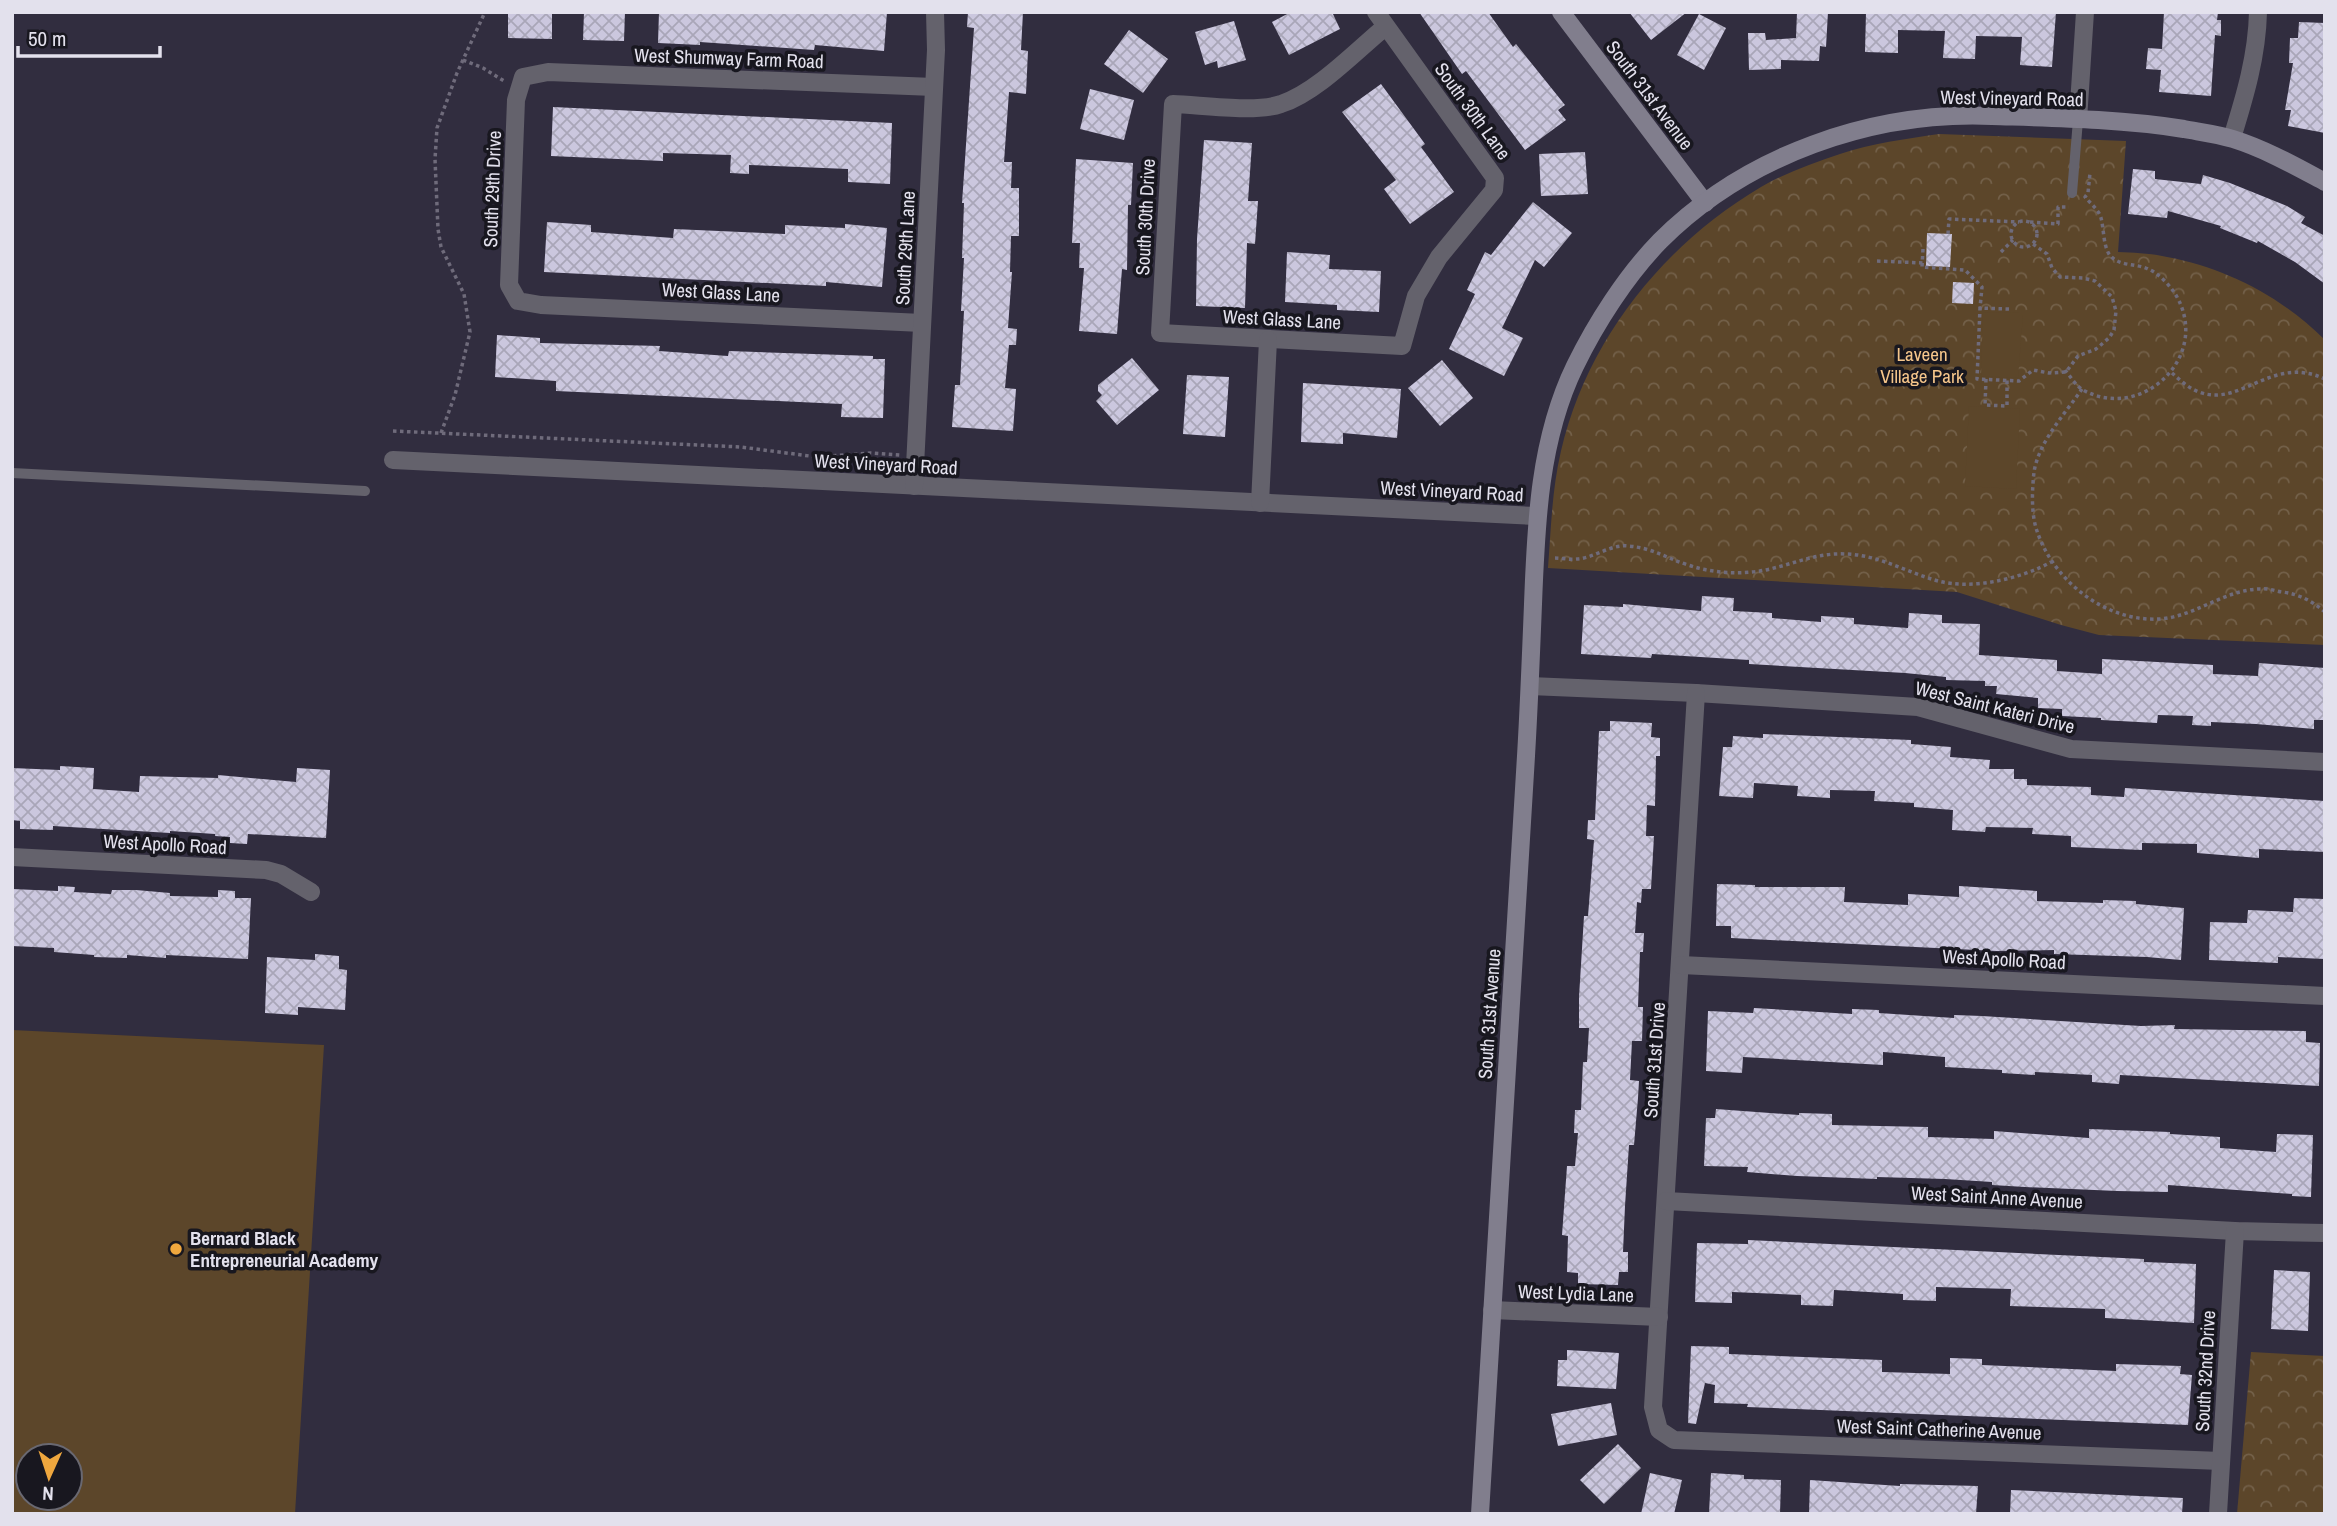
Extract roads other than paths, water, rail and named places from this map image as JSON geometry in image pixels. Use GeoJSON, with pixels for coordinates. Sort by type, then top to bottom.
{"type":"FeatureCollection","features":[{"type":"Feature","properties":{"kind":"street","name":"South 29th Lane"},"geometry":{"type":"LineString","coordinates":[[914,486],[934,87],[935,12]]}},
{"type":"Feature","properties":{"kind":"street","name":"South 31st Avenue"},"geometry":{"type":"LineString","coordinates":[[1561,12],[1705,203]]}},
{"type":"Feature","properties":{"kind":"street"},"geometry":{"type":"LineString","coordinates":[[2078,120],[2085,12]]}},
{"type":"Feature","properties":{"kind":"street"},"geometry":{"type":"LineString","coordinates":[[2232,138],[2255,55],[2258,12]]}},
{"type":"Feature","properties":{"kind":"street","name":"South 30th Drive"},"geometry":{"type":"LineString","coordinates":[[1160,333],[1173,104],[1254,107],[1279,105],[1305,94],[1381,19]]}},
{"type":"Feature","properties":{"kind":"street","name":"South 30th Lane"},"geometry":{"type":"LineString","coordinates":[[1381,19],[1495,178],[1494,190],[1439,257],[1416,296],[1402,346]]}},
{"type":"Feature","properties":{"kind":"street","name":"West Shumway Farm Road"},"geometry":{"type":"LineString","coordinates":[[520,83],[548,72],[934,87]]}},
{"type":"Feature","properties":{"kind":"street","name":"South 29th Drive"},"geometry":{"type":"LineString","coordinates":[[518,301],[509,285],[520,83]]}},
{"type":"Feature","properties":{"kind":"street","name":"West Vineyard Road"},"geometry":{"type":"LineString","coordinates":[[393,460],[1536,516],[1543,472],[1561,400],[1582,352],[1629,278],[1660,241],[1705,203],[1772,162],[1822,142],[1874,127],[1946,115],[2157,125],[2232,138],[2290,163],[2325,182]]}},
{"type":"Feature","properties":{"kind":"street","name":"West Glass Lane"},"geometry":{"type":"LineString","coordinates":[[518,301],[541,305],[922,323]]}},
{"type":"Feature","properties":{"kind":"street","name":"West Glass Lane"},"geometry":{"type":"LineString","coordinates":[[1160,333],[1402,346]]}},
{"type":"Feature","properties":{"kind":"street"},"geometry":{"type":"LineString","coordinates":[[1260,503],[1268,340]]}},
{"type":"Feature","properties":{"kind":"street","name":"South 31st Avenue"},"geometry":{"type":"LineString","coordinates":[[1480,1514],[1530,685],[1536,516]]}},
{"type":"Feature","properties":{"kind":"street","name":"West Saint Kateri Drive"},"geometry":{"type":"LineString","coordinates":[[1530,685],[1918,707],[2071,749],[2325,762]]}},
{"type":"Feature","properties":{"kind":"street","name":"South 31st Drive"},"geometry":{"type":"LineString","coordinates":[[1659,1430],[1653,1408],[1696,693]]}},
{"type":"Feature","properties":{"kind":"street","name":"West Apollo Road"},"geometry":{"type":"LineString","coordinates":[[12,857],[267,870],[294,881],[311,892]]}},
{"type":"Feature","properties":{"kind":"street","name":"West Apollo Road"},"geometry":{"type":"LineString","coordinates":[[1681,965],[2325,996]]}},
{"type":"Feature","properties":{"kind":"street","name":"West Saint Anne Avenue"},"geometry":{"type":"LineString","coordinates":[[1666,1201],[2235,1231],[2325,1233]]}},
{"type":"Feature","properties":{"kind":"street","name":"South 32nd Drive"},"geometry":{"type":"LineString","coordinates":[[2218,1514],[2235,1231]]}},
{"type":"Feature","properties":{"kind":"street","name":"West Lydia Lane"},"geometry":{"type":"LineString","coordinates":[[1492,1310],[1659,1317]]}},
{"type":"Feature","properties":{"kind":"street","name":"West Saint Catherine Avenue"},"geometry":{"type":"LineString","coordinates":[[1659,1430],[1674,1440],[2221,1461]]}},
{"type":"Feature","properties":{"kind":"lane"},"geometry":{"type":"LineString","coordinates":[[2073,193],[2078,120]]}},
{"type":"Feature","properties":{"kind":"lane"},"geometry":{"type":"LineString","coordinates":[[12,473],[365,491]]}},
{"type":"Feature","properties":{"kind":"place","name":"Bernard Black Entrepreneurial Academy"},"geometry":{"type":"Point","coordinates":[176,1249]}},
{"type":"Feature","properties":{"kind":"park label","name":"Laveen Village Park"},"geometry":{"type":"Point","coordinates":[1922,365]}}]}
